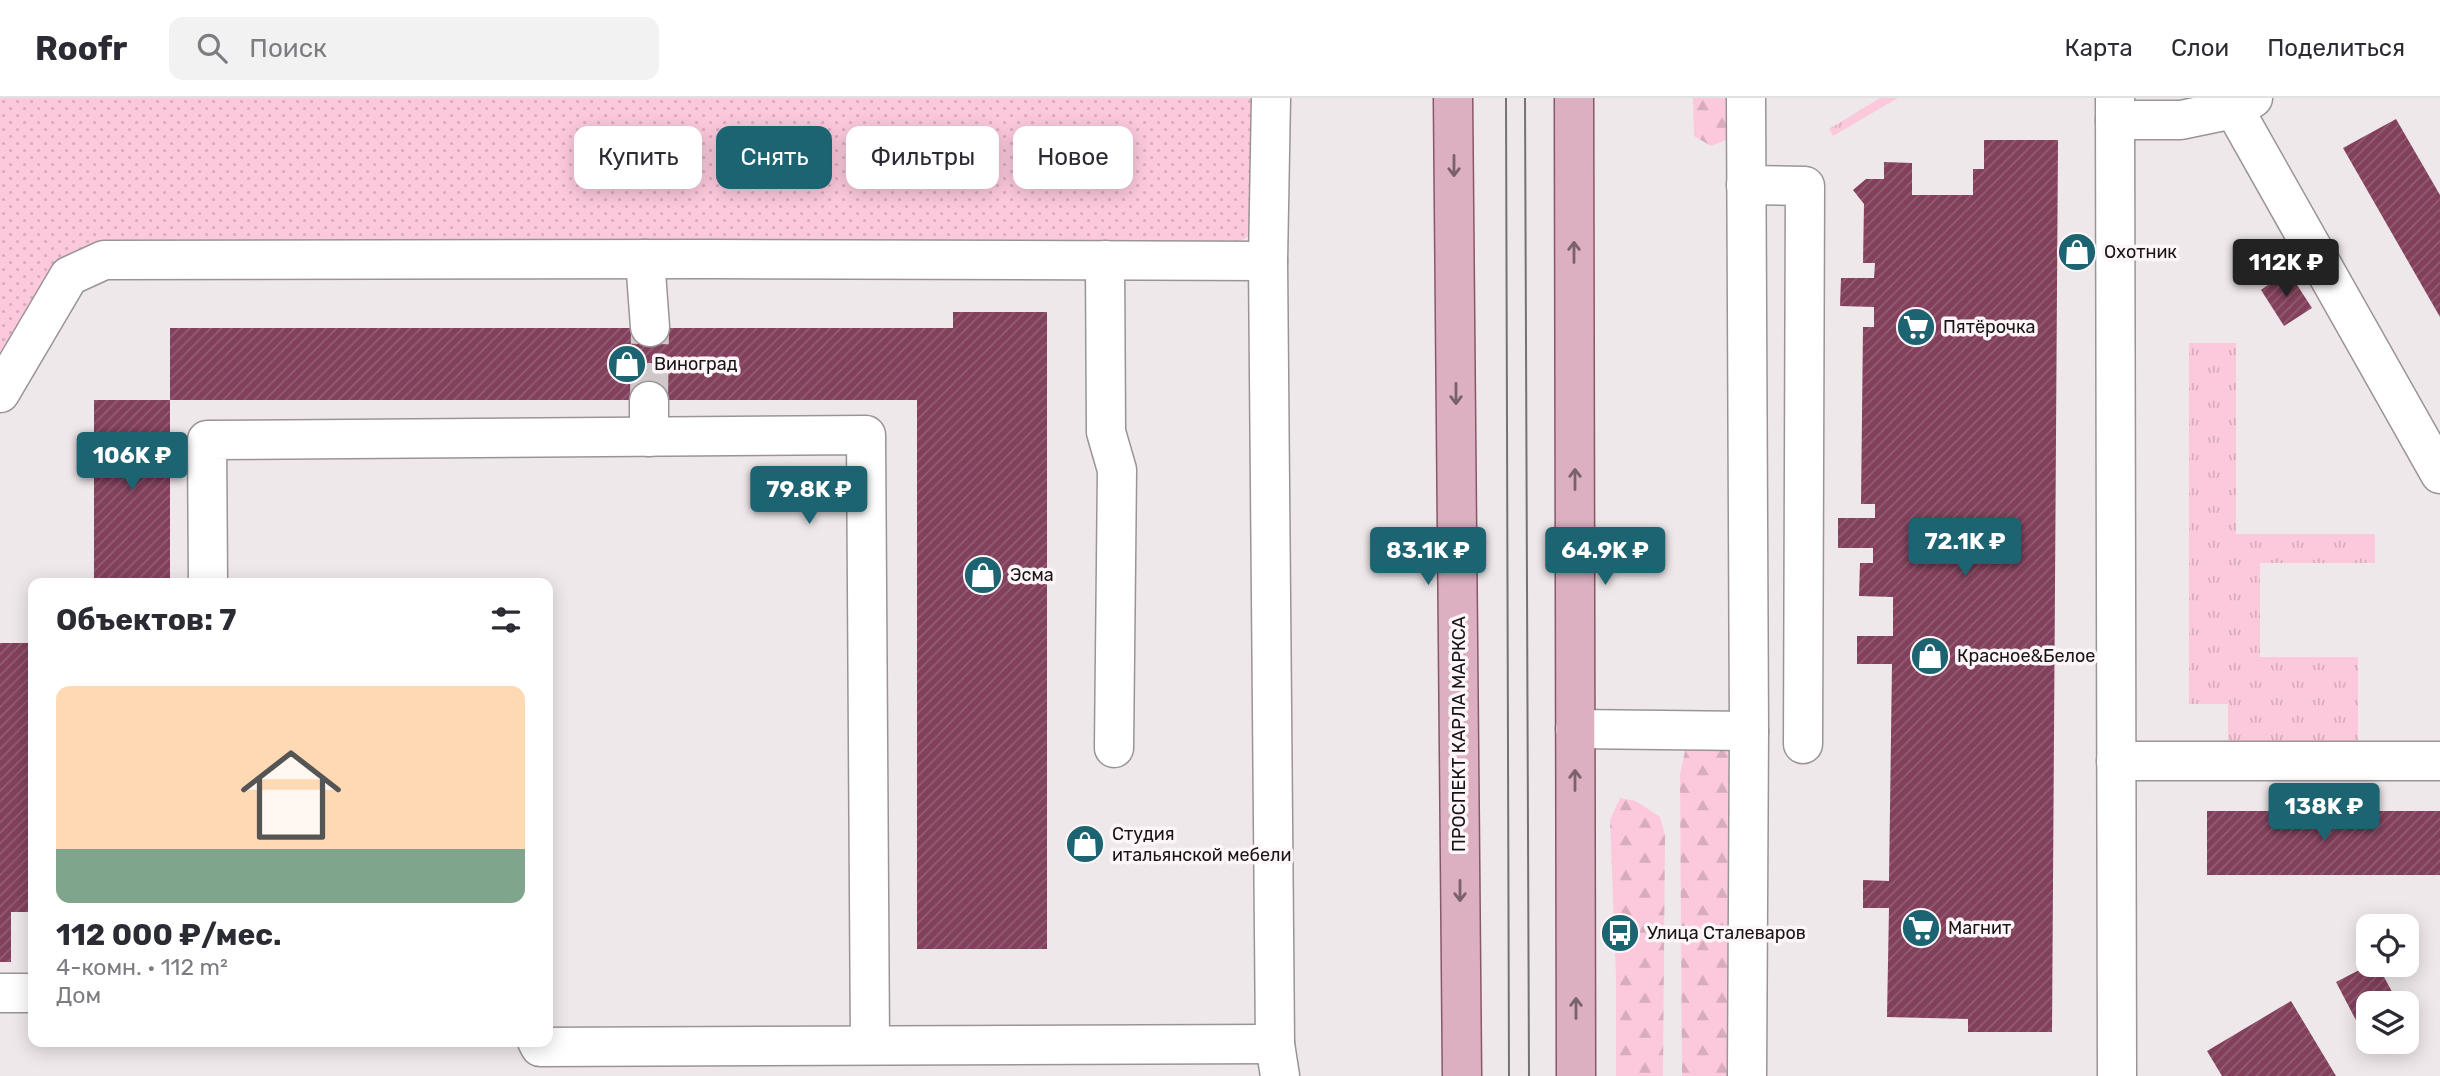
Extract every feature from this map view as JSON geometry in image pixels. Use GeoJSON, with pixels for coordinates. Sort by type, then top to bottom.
{"type":"FeatureCollection","features":[{"type":"Feature","properties":{"kind":"main road","name":"ПРОСПЕКТ КАРЛА МАРКСА"},"geometry":{"type":"LineString","coordinates":[[1453,98],[1462,1076]]}},
{"type":"Feature","properties":{"kind":"main road"},"geometry":{"type":"LineString","coordinates":[[1574,98],[1576,1076]]}},
{"type":"Feature","properties":{"kind":"lane"},"geometry":{"type":"LineString","coordinates":[[539,1055],[870,1045],[1278,1060],[1268,261],[1271,98]]}},
{"type":"Feature","properties":{"kind":"lane"},"geometry":{"type":"LineString","coordinates":[[1746,98],[1749,731],[1747,1076]]}},
{"type":"Feature","properties":{"kind":"lane"},"geometry":{"type":"LineString","coordinates":[[2117,1076],[2115,109],[2181,120],[2240,102],[2440,474]]}},
{"type":"Feature","properties":{"kind":"lane"},"geometry":{"type":"LineString","coordinates":[[1746,185],[1805,186],[1803,744]]}},
{"type":"Feature","properties":{"kind":"lane"},"geometry":{"type":"LineString","coordinates":[[0,393],[69,276],[104,260],[645,258],[1268,261]]}},
{"type":"Feature","properties":{"kind":"lane"},"geometry":{"type":"LineString","coordinates":[[645,258],[649,327]]}},
{"type":"Feature","properties":{"kind":"lane"},"geometry":{"type":"LineString","coordinates":[[1105,260],[1106,432],[1117,470],[1114,748]]}},
{"type":"Feature","properties":{"kind":"lane"},"geometry":{"type":"LineString","coordinates":[[208,578],[207,440],[649,419],[866,435],[870,1045]]}},
{"type":"Feature","properties":{"kind":"lane"},"geometry":{"type":"LineString","coordinates":[[1575,729],[1749,731]]}},
{"type":"Feature","properties":{"kind":"lane"},"geometry":{"type":"LineString","coordinates":[[2116,761],[2440,761]]}},
{"type":"Feature","properties":{"kind":"lane"},"geometry":{"type":"LineString","coordinates":[[0,993],[28,993]]}},
{"type":"Feature","properties":{"kind":"green space"},"geometry":{"type":"Polygon","coordinates":[[[0,98],[1259,98],[1253,233],[1235,245],[132,241],[76,251],[48,279],[0,361],[0,98]]]}},
{"type":"Feature","properties":{"kind":"green space"},"geometry":{"type":"Polygon","coordinates":[[[1693,98],[1739,98],[1732,138],[1711,146],[1694,136],[1693,98]]]}},
{"type":"Feature","properties":{"kind":"green space"},"geometry":{"type":"Polygon","coordinates":[[[1880,98],[1898,98],[1833,136],[1829,129],[1880,98]]]}},
{"type":"Feature","properties":{"kind":"green space"},"geometry":{"type":"Polygon","coordinates":[[[2189,343],[2236,343],[2236,534],[2375,534],[2375,563],[2260,563],[2260,657],[2358,657],[2358,754],[2228,754],[2228,704],[2189,704],[2189,343]]]}},
{"type":"Feature","properties":{"kind":"green space"},"geometry":{"type":"Polygon","coordinates":[[[1716,743],[1735,753],[1737,1076],[1682,1076],[1680,775],[1686,746],[1716,743]]]}},
{"type":"Feature","properties":{"kind":"green space"},"geometry":{"type":"Polygon","coordinates":[[[1620,798],[1636,801],[1660,817],[1665,835],[1663,1076],[1616,1076],[1616,977],[1610,820],[1620,798]]]}},
{"type":"Feature","properties":{"kind":"building"},"geometry":{"type":"Polygon","coordinates":[[[2396,119],[2440,195],[2440,317],[2343,148],[2396,119]]]}},
{"type":"Feature","properties":{"kind":"building"},"geometry":{"type":"Polygon","coordinates":[[[1984,140],[2058,140],[2052,1032],[1968,1032],[1968,1019],[1887,1017],[1889,908],[1863,908],[1863,880],[1889,881],[1892,664],[1857,664],[1857,636],[1893,636],[1893,597],[1859,596],[1860,563],[1873,563],[1873,548],[1838,548],[1838,518],[1875,518],[1875,504],[1861,504],[1863,327],[1874,327],[1874,307],[1840,306],[1841,278],[1874,278],[1875,263],[1863,263],[1864,204],[1853,190],[1866,179],[1884,179],[1884,162],[1912,163],[1912,195],[1973,195],[1973,169],[1984,169],[1984,140]]]}},
{"type":"Feature","properties":{"kind":"building"},"geometry":{"type":"Polygon","coordinates":[[[2288,271],[2312,308],[2284,326],[2261,290],[2288,271]]]}},
{"type":"Feature","properties":{"kind":"building"},"geometry":{"type":"Polygon","coordinates":[[[953,312],[1047,312],[1047,949],[917,949],[917,400],[170,400],[170,328],[953,328],[953,312]]]}},
{"type":"Feature","properties":{"kind":"building"},"geometry":{"type":"Polygon","coordinates":[[[94,400],[170,400],[170,578],[94,578],[94,400]]]}},
{"type":"Feature","properties":{"kind":"building"},"geometry":{"type":"Polygon","coordinates":[[[0,643],[28,643],[28,912],[11,912],[11,962],[0,962],[0,643]]]}},
{"type":"Feature","properties":{"kind":"building"},"geometry":{"type":"Polygon","coordinates":[[[2207,811],[2440,811],[2440,875],[2207,875],[2207,811]]]}},
{"type":"Feature","properties":{"kind":"building"},"geometry":{"type":"Polygon","coordinates":[[[2356,972],[2356,977],[2384,977],[2392,991],[2356,991],[2356,1020],[2336,982],[2356,972]]]}},
{"type":"Feature","properties":{"kind":"building"},"geometry":{"type":"Polygon","coordinates":[[[2291,1001],[2336,1076],[2222,1076],[2207,1051],[2291,1001]]]}},
{"type":"Feature","properties":{"kind":"tunnel"},"geometry":{"type":"LineString","coordinates":[[649,401],[650,327]]}},
{"type":"Feature","properties":{"kind":"tram line"},"geometry":{"type":"LineString","coordinates":[[1506,98],[1509,1076]]}},
{"type":"Feature","properties":{"kind":"tram line"},"geometry":{"type":"LineString","coordinates":[[1525,98],[1529,1076]]}},
{"type":"Feature","properties":{"kind":"place","name":"Охотник"},"geometry":{"type":"Point","coordinates":[2077,252]}},
{"type":"Feature","properties":{"kind":"place","name":"Пятёрочка"},"geometry":{"type":"Point","coordinates":[1916,327]}},
{"type":"Feature","properties":{"kind":"place","name":"Виноград"},"geometry":{"type":"Point","coordinates":[627,364]}},
{"type":"Feature","properties":{"kind":"place","name":"Эсма"},"geometry":{"type":"Point","coordinates":[983,575]}},
{"type":"Feature","properties":{"kind":"place","name":"Красное&Белое"},"geometry":{"type":"Point","coordinates":[1930,656]}},
{"type":"Feature","properties":{"kind":"place","name":"Студия итальянской мебели"},"geometry":{"type":"Point","coordinates":[1085,844]}},
{"type":"Feature","properties":{"kind":"place","name":"Магнит"},"geometry":{"type":"Point","coordinates":[1921,928]}},
{"type":"Feature","properties":{"kind":"place","name":"Улица Сталеваров"},"geometry":{"type":"Point","coordinates":[1620,933]}}]}
